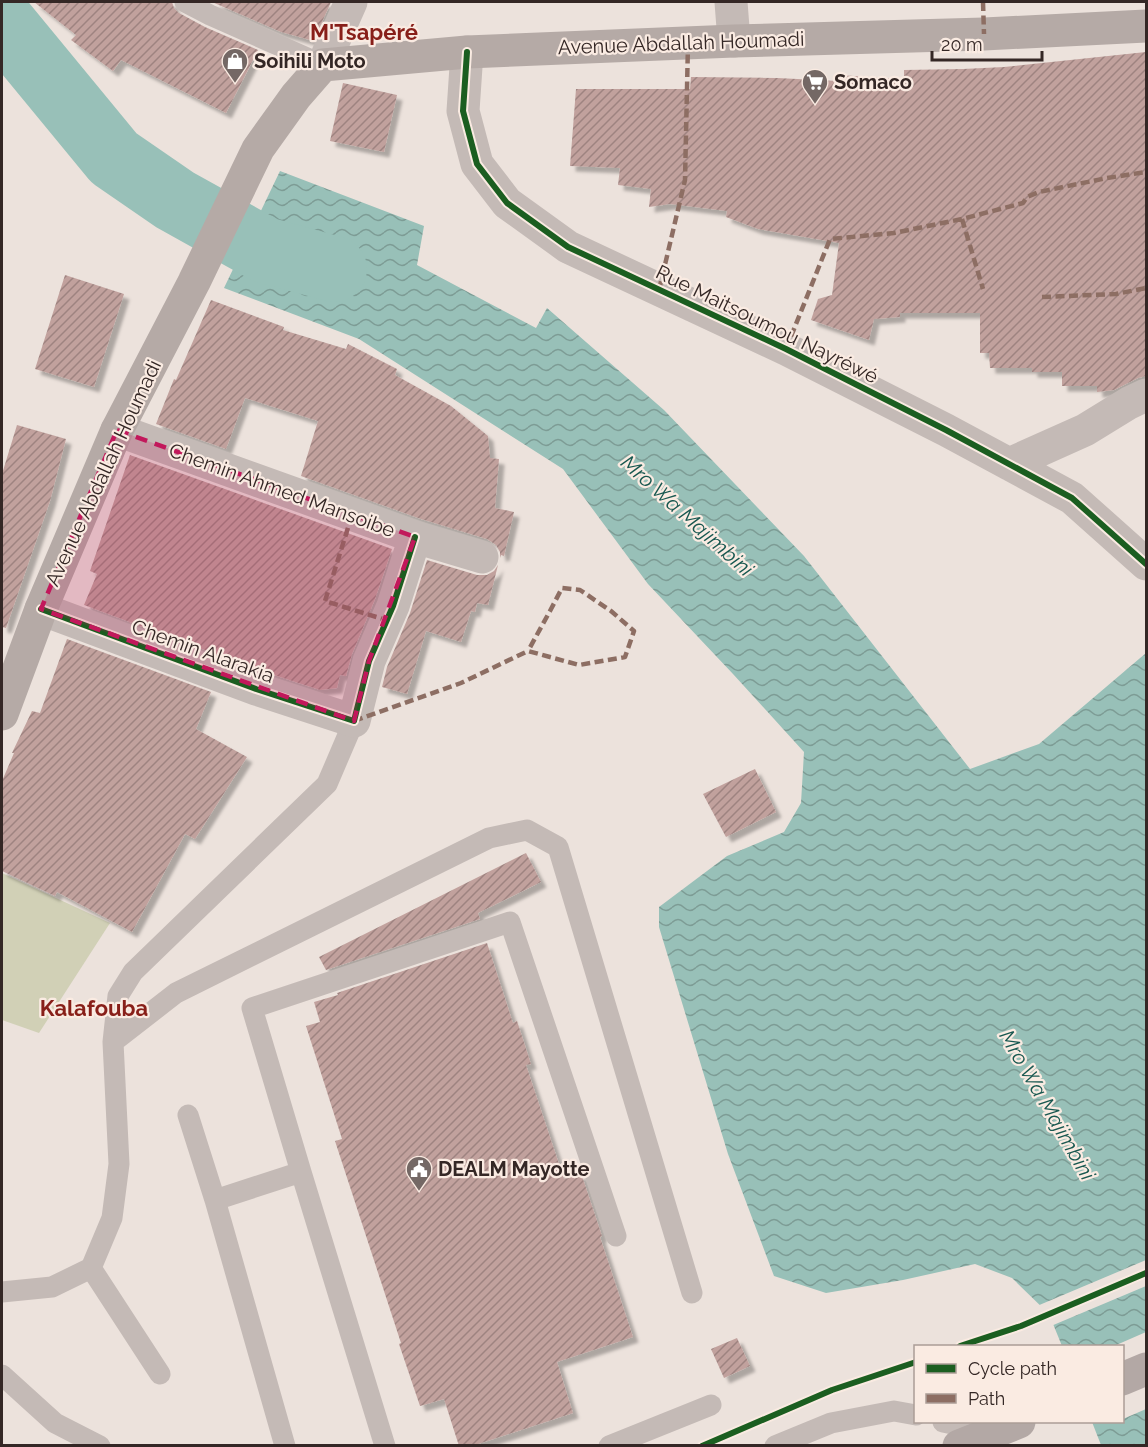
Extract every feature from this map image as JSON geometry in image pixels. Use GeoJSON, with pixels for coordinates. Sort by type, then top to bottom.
{"type":"FeatureCollection","features":[{"type":"Feature","properties":{"kind":"main road","name":"Avenue Abdallah Houmadi"},"geometry":{"type":"LineString","coordinates":[[2,714],[41,609],[117,430],[200,270],[258,149],[296,96],[322,65],[467,52],[1146,27]]}},
{"type":"Feature","properties":{"kind":"main road"},"geometry":{"type":"LineString","coordinates":[[1124,1378],[1146,1369]]}},
{"type":"Feature","properties":{"kind":"main road"},"geometry":{"type":"LineString","coordinates":[[959,1446],[1005,1427]]}},
{"type":"Feature","properties":{"kind":"street"},"geometry":{"type":"LineString","coordinates":[[322,65],[351,2]]}},
{"type":"Feature","properties":{"kind":"street"},"geometry":{"type":"LineString","coordinates":[[731,2],[734,41]]}},
{"type":"Feature","properties":{"kind":"street","name":"Rue Maitsoumou Nayréwé"},"geometry":{"type":"LineString","coordinates":[[467,52],[463,111],[471,143],[477,164],[507,203],[568,247],[786,350],[946,430],[1072,498],[1146,564]]}},
{"type":"Feature","properties":{"kind":"street"},"geometry":{"type":"LineString","coordinates":[[1009,464],[1085,430],[1146,395]]}},
{"type":"Feature","properties":{"kind":"street","name":"Chemin Ahmed Mansoibe"},"geometry":{"type":"LineString","coordinates":[[117,430],[415,537],[482,557]]}},
{"type":"Feature","properties":{"kind":"street"},"geometry":{"type":"LineString","coordinates":[[354,721],[369,661],[393,606],[415,537]]}},
{"type":"Feature","properties":{"kind":"street","name":"Chemin Alarakia"},"geometry":{"type":"LineString","coordinates":[[41,609],[256,689],[354,721]]}},
{"type":"Feature","properties":{"kind":"lane"},"geometry":{"type":"LineString","coordinates":[[186,2],[322,65]]}},
{"type":"Feature","properties":{"kind":"lane"},"geometry":{"type":"LineString","coordinates":[[2,1292],[52,1287],[91,1268],[112,1218],[119,1164],[113,1042],[118,996],[133,972],[327,784],[354,721]]}},
{"type":"Feature","properties":{"kind":"lane"},"geometry":{"type":"LineString","coordinates":[[113,1042],[176,993],[489,838],[527,830],[558,848],[692,1293]]}},
{"type":"Feature","properties":{"kind":"lane"},"geometry":{"type":"LineString","coordinates":[[385,1446],[252,1008],[510,922],[616,1236]]}},
{"type":"Feature","properties":{"kind":"lane"},"geometry":{"type":"LineString","coordinates":[[188,1114],[285,1446]]}},
{"type":"Feature","properties":{"kind":"lane"},"geometry":{"type":"LineString","coordinates":[[215,1200],[301,1172]]}},
{"type":"Feature","properties":{"kind":"lane"},"geometry":{"type":"LineString","coordinates":[[91,1268],[160,1374]]}},
{"type":"Feature","properties":{"kind":"lane"},"geometry":{"type":"LineString","coordinates":[[2,1376],[55,1423],[100,1446]]}},
{"type":"Feature","properties":{"kind":"lane"},"geometry":{"type":"LineString","coordinates":[[609,1446],[711,1405]]}},
{"type":"Feature","properties":{"kind":"lane"},"geometry":{"type":"LineString","coordinates":[[776,1446],[831,1423],[894,1411],[914,1415]]}},
{"type":"Feature","properties":{"kind":"lane"},"geometry":{"type":"LineString","coordinates":[[955,1423],[1005,1427]]}},
{"type":"Feature","properties":{"kind":"highlighted area"},"geometry":{"type":"Polygon","coordinates":[[[117,430],[415,537],[369,661],[354,721],[41,609],[117,430]]]}},
{"type":"Feature","properties":{"kind":"green space"},"geometry":{"type":"Polygon","coordinates":[[[2,873],[110,923],[39,1033],[2,1020],[2,873]]]}},
{"type":"Feature","properties":{"kind":"water"},"geometry":{"type":"Polygon","coordinates":[[[280,171],[424,226],[417,265],[536,328],[547,308],[664,410],[804,556],[970,769],[1039,744],[1146,653],[1146,1445],[1101,1445],[1092,1423],[1124,1423],[1124,1345],[1062,1345],[1049,1314],[1012,1278],[975,1264],[903,1280],[826,1293],[774,1276],[728,1154],[659,927],[659,907],[727,856],[784,832],[801,803],[804,752],[648,584],[563,469],[359,339],[224,288],[280,171]]]}},
{"type":"Feature","properties":{"kind":"pier"},"geometry":{"type":"Polygon","coordinates":[[[1146,1260],[1146,1286],[1051,1326],[1047,1316],[1037,1306],[1146,1260]]]}},
{"type":"Feature","properties":{"kind":"pier"},"geometry":{"type":"Polygon","coordinates":[[[1146,1332],[1146,1409],[1124,1419],[1124,1345],[1116,1345],[1146,1332]]]}},
{"type":"Feature","properties":{"kind":"building"},"geometry":{"type":"Polygon","coordinates":[[[34,2],[172,2],[179,13],[258,50],[226,113],[121,60],[113,71],[71,40],[76,35],[34,2]]]}},
{"type":"Feature","properties":{"kind":"building"},"geometry":{"type":"Polygon","coordinates":[[[212,2],[331,2],[317,33],[310,40],[281,32],[212,2]]]}},
{"type":"Feature","properties":{"kind":"building"},"geometry":{"type":"Polygon","coordinates":[[[1146,52],[1146,376],[1114,390],[1097,392],[1097,386],[1062,386],[1062,372],[1032,372],[1032,368],[990,368],[989,353],[980,353],[980,313],[900,313],[900,317],[874,319],[869,340],[811,320],[818,299],[832,295],[839,243],[758,229],[726,217],[727,211],[670,204],[649,207],[651,189],[618,185],[620,168],[570,166],[576,89],[690,89],[691,77],[838,81],[838,75],[904,79],[904,70],[1004,67],[1146,52]]]}},
{"type":"Feature","properties":{"kind":"building"},"geometry":{"type":"Polygon","coordinates":[[[343,83],[397,95],[384,152],[330,141],[343,83]]]}},
{"type":"Feature","properties":{"kind":"building"},"geometry":{"type":"Polygon","coordinates":[[[65,275],[124,294],[94,387],[35,369],[65,275]]]}},
{"type":"Feature","properties":{"kind":"building"},"geometry":{"type":"Polygon","coordinates":[[[211,300],[284,327],[283,330],[346,349],[348,344],[397,369],[395,375],[451,406],[488,436],[490,458],[499,459],[495,508],[514,512],[504,556],[501,555],[500,558],[496,545],[487,539],[421,519],[301,476],[318,421],[245,398],[226,449],[156,424],[211,300]]]}},
{"type":"Feature","properties":{"kind":"building"},"geometry":{"type":"Polygon","coordinates":[[[17,425],[66,439],[50,501],[6,628],[2,627],[2,474],[17,425]]]}},
{"type":"Feature","properties":{"kind":"building"},"geometry":{"type":"Polygon","coordinates":[[[130,455],[392,549],[375,599],[352,654],[346,676],[340,675],[337,688],[320,690],[262,671],[84,605],[97,574],[90,571],[130,455]]]}},
{"type":"Feature","properties":{"kind":"building"},"geometry":{"type":"Polygon","coordinates":[[[427,560],[477,575],[487,575],[498,565],[488,605],[477,603],[475,612],[471,611],[461,642],[426,631],[407,694],[382,687],[387,667],[410,613],[427,560]]]}},
{"type":"Feature","properties":{"kind":"building"},"geometry":{"type":"Polygon","coordinates":[[[67,639],[211,692],[196,729],[247,757],[195,839],[185,834],[132,932],[57,892],[55,896],[2,871],[2,781],[14,753],[12,753],[32,711],[40,713],[67,639]]]}},
{"type":"Feature","properties":{"kind":"building"},"geometry":{"type":"Polygon","coordinates":[[[755,769],[776,812],[726,837],[703,794],[755,769]]]}},
{"type":"Feature","properties":{"kind":"building"},"geometry":{"type":"Polygon","coordinates":[[[526,853],[541,882],[478,913],[480,919],[326,970],[319,957],[526,853]]]}},
{"type":"Feature","properties":{"kind":"building"},"geometry":{"type":"Polygon","coordinates":[[[487,943],[513,1023],[517,1021],[531,1064],[526,1065],[564,1179],[581,1173],[633,1337],[557,1362],[573,1413],[472,1446],[459,1446],[444,1399],[420,1406],[335,1141],[342,1139],[306,1026],[320,1022],[314,1002],[487,943]]]}},
{"type":"Feature","properties":{"kind":"building"},"geometry":{"type":"Polygon","coordinates":[[[737,1338],[750,1366],[724,1378],[711,1349],[737,1338]]]}},
{"type":"Feature","properties":{"kind":"waterway","name":"Mro Wa Majimbini"},"geometry":{"type":"LineString","coordinates":[[2,22],[114,158],[175,200],[265,250],[334,269]]}},
{"type":"Feature","properties":{"kind":"marked path"},"geometry":{"type":"LineString","coordinates":[[983,2],[984,34]]}},
{"type":"Feature","properties":{"kind":"marked path"},"geometry":{"type":"LineString","coordinates":[[659,290],[685,180],[688,43]]}},
{"type":"Feature","properties":{"kind":"marked path"},"geometry":{"type":"LineString","coordinates":[[786,349],[830,239],[894,233],[962,219],[1023,203],[1027,197],[1039,192],[1146,172]]}},
{"type":"Feature","properties":{"kind":"marked path"},"geometry":{"type":"LineString","coordinates":[[962,219],[983,289]]}},
{"type":"Feature","properties":{"kind":"marked path"},"geometry":{"type":"LineString","coordinates":[[1042,297],[1116,294],[1146,288]]}},
{"type":"Feature","properties":{"kind":"marked path"},"geometry":{"type":"LineString","coordinates":[[352,515],[325,601],[386,620]]}},
{"type":"Feature","properties":{"kind":"marked path"},"geometry":{"type":"LineString","coordinates":[[354,721],[461,683],[528,651],[579,665],[625,657],[634,631],[611,611],[580,590],[562,588],[528,651]]}},
{"type":"Feature","properties":{"kind":"cycle path"},"geometry":{"type":"LineString","coordinates":[[467,52],[463,111],[477,164],[507,203],[568,247],[786,349],[946,430],[1072,498],[1146,564]]}},
{"type":"Feature","properties":{"kind":"cycle path"},"geometry":{"type":"LineString","coordinates":[[41,609],[256,689],[354,721],[369,661],[393,606],[415,537]]}},
{"type":"Feature","properties":{"kind":"cycle path"},"geometry":{"type":"LineString","coordinates":[[963,1345],[1021,1326],[1146,1273]]}},
{"type":"Feature","properties":{"kind":"cycle path"},"geometry":{"type":"LineString","coordinates":[[702,1446],[832,1390],[914,1363]]}},
{"type":"Feature","properties":{"kind":"place","name":"Soihili Moto"},"geometry":{"type":"Point","coordinates":[235,84]}},
{"type":"Feature","properties":{"kind":"place","name":"Somaco"},"geometry":{"type":"Point","coordinates":[815,105]}},
{"type":"Feature","properties":{"kind":"place","name":"DEALM Mayotte"},"geometry":{"type":"Point","coordinates":[419,1192]}},
{"type":"Feature","properties":{"kind":"district","name":"M'Tsapéré"},"geometry":{"type":"Point","coordinates":[364,32]}},
{"type":"Feature","properties":{"kind":"district","name":"Kalafouba"},"geometry":{"type":"Point","coordinates":[94,1008]}}]}
